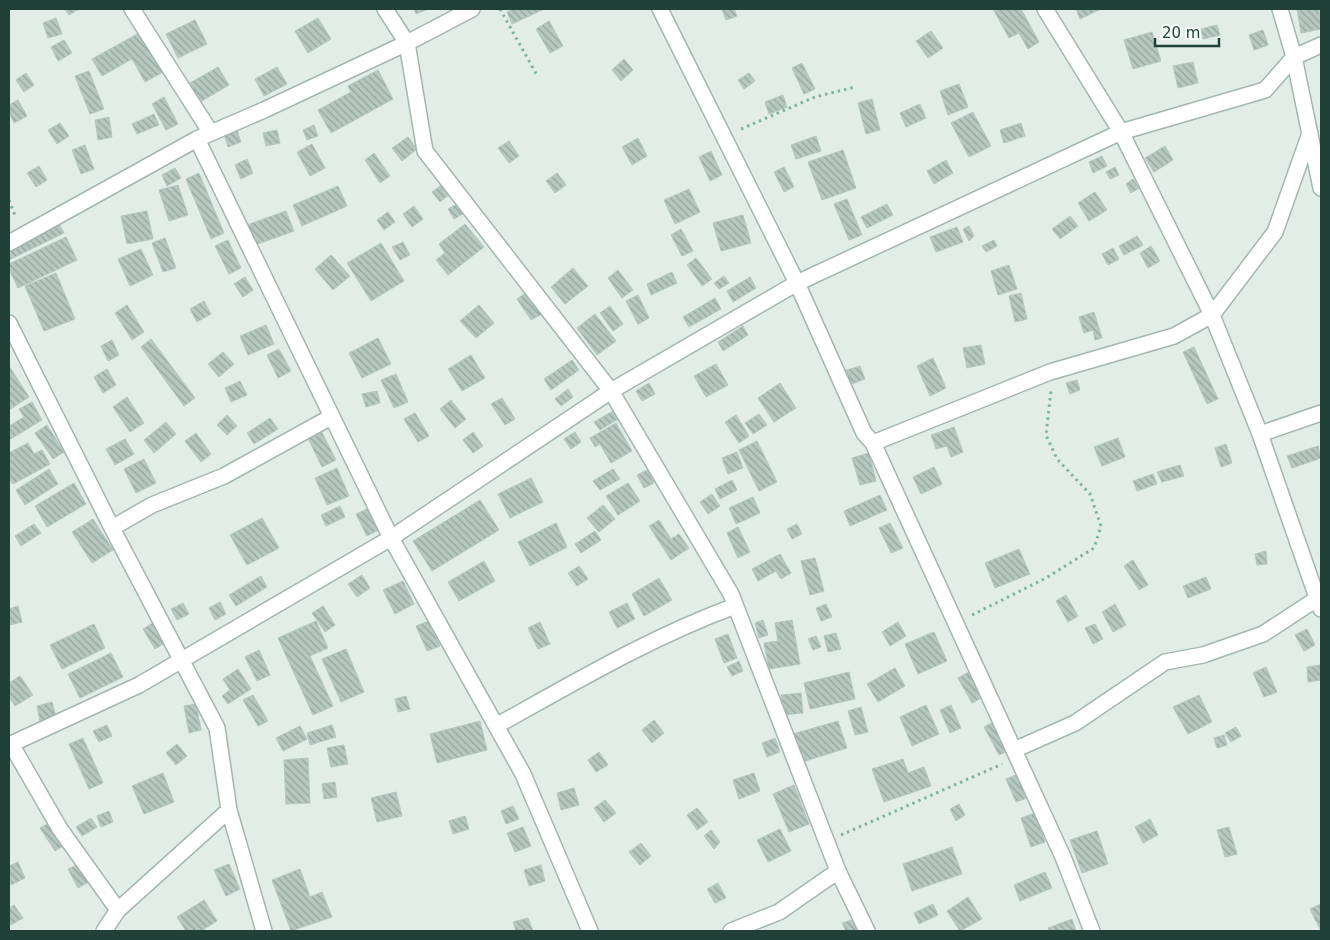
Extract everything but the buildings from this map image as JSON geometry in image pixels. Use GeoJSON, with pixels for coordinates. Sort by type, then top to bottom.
{"type":"FeatureCollection","features":[{"type":"Feature","properties":{"kind":"street"},"geometry":{"type":"LineString","coordinates":[[132,9],[204,136],[331,417],[391,538],[523,774],[590,931]]}},
{"type":"Feature","properties":{"kind":"street"},"geometry":{"type":"LineString","coordinates":[[385,9],[407,43],[425,151],[611,391],[731,594],[838,872],[867,931]]}},
{"type":"Feature","properties":{"kind":"street"},"geometry":{"type":"LineString","coordinates":[[9,243],[204,136],[407,43],[472,9]]}},
{"type":"Feature","properties":{"kind":"street"},"geometry":{"type":"LineString","coordinates":[[660,9],[797,283],[864,433],[873,443],[1063,857],[1092,931]]}},
{"type":"Feature","properties":{"kind":"street"},"geometry":{"type":"LineString","coordinates":[[1016,754],[1076,723],[1165,662],[1203,656],[1263,634],[1319,604],[1260,434],[1212,315],[1121,132],[1045,9]]}},
{"type":"Feature","properties":{"kind":"street"},"geometry":{"type":"LineString","coordinates":[[1280,9],[1294,57],[1321,188]]}},
{"type":"Feature","properties":{"kind":"street"},"geometry":{"type":"LineString","coordinates":[[118,910],[60,829],[10,745],[139,685],[391,538],[611,391],[797,283],[1121,132],[1265,90],[1294,57],[1321,45]]}},
{"type":"Feature","properties":{"kind":"street"},"geometry":{"type":"LineString","coordinates":[[873,443],[1050,372],[1174,336],[1212,315],[1275,232],[1310,133]]}},
{"type":"Feature","properties":{"kind":"street"},"geometry":{"type":"LineString","coordinates":[[9,323],[112,528],[217,728],[229,810],[264,931]]}},
{"type":"Feature","properties":{"kind":"street"},"geometry":{"type":"LineString","coordinates":[[1260,434],[1321,413]]}},
{"type":"Feature","properties":{"kind":"street"},"geometry":{"type":"LineString","coordinates":[[112,528],[152,505],[224,476],[331,417]]}},
{"type":"Feature","properties":{"kind":"street"},"geometry":{"type":"LineString","coordinates":[[496,726],[638,647],[687,624],[735,606]]}},
{"type":"Feature","properties":{"kind":"street"},"geometry":{"type":"LineString","coordinates":[[104,931],[118,910],[229,810]]}},
{"type":"Feature","properties":{"kind":"street"},"geometry":{"type":"LineString","coordinates":[[731,931],[779,912],[838,872]]}},
{"type":"Feature","properties":{"kind":"path"},"geometry":{"type":"LineString","coordinates":[[500,9],[538,77]]}},
{"type":"Feature","properties":{"kind":"path"},"geometry":{"type":"LineString","coordinates":[[724,137],[814,97],[855,87]]}},
{"type":"Feature","properties":{"kind":"path"},"geometry":{"type":"LineString","coordinates":[[956,624],[1046,578],[1094,548],[1101,526],[1090,494],[1057,459],[1046,435],[1052,396],[1050,372]]}},
{"type":"Feature","properties":{"kind":"path"},"geometry":{"type":"LineString","coordinates":[[827,841],[1016,754]]}}]}
